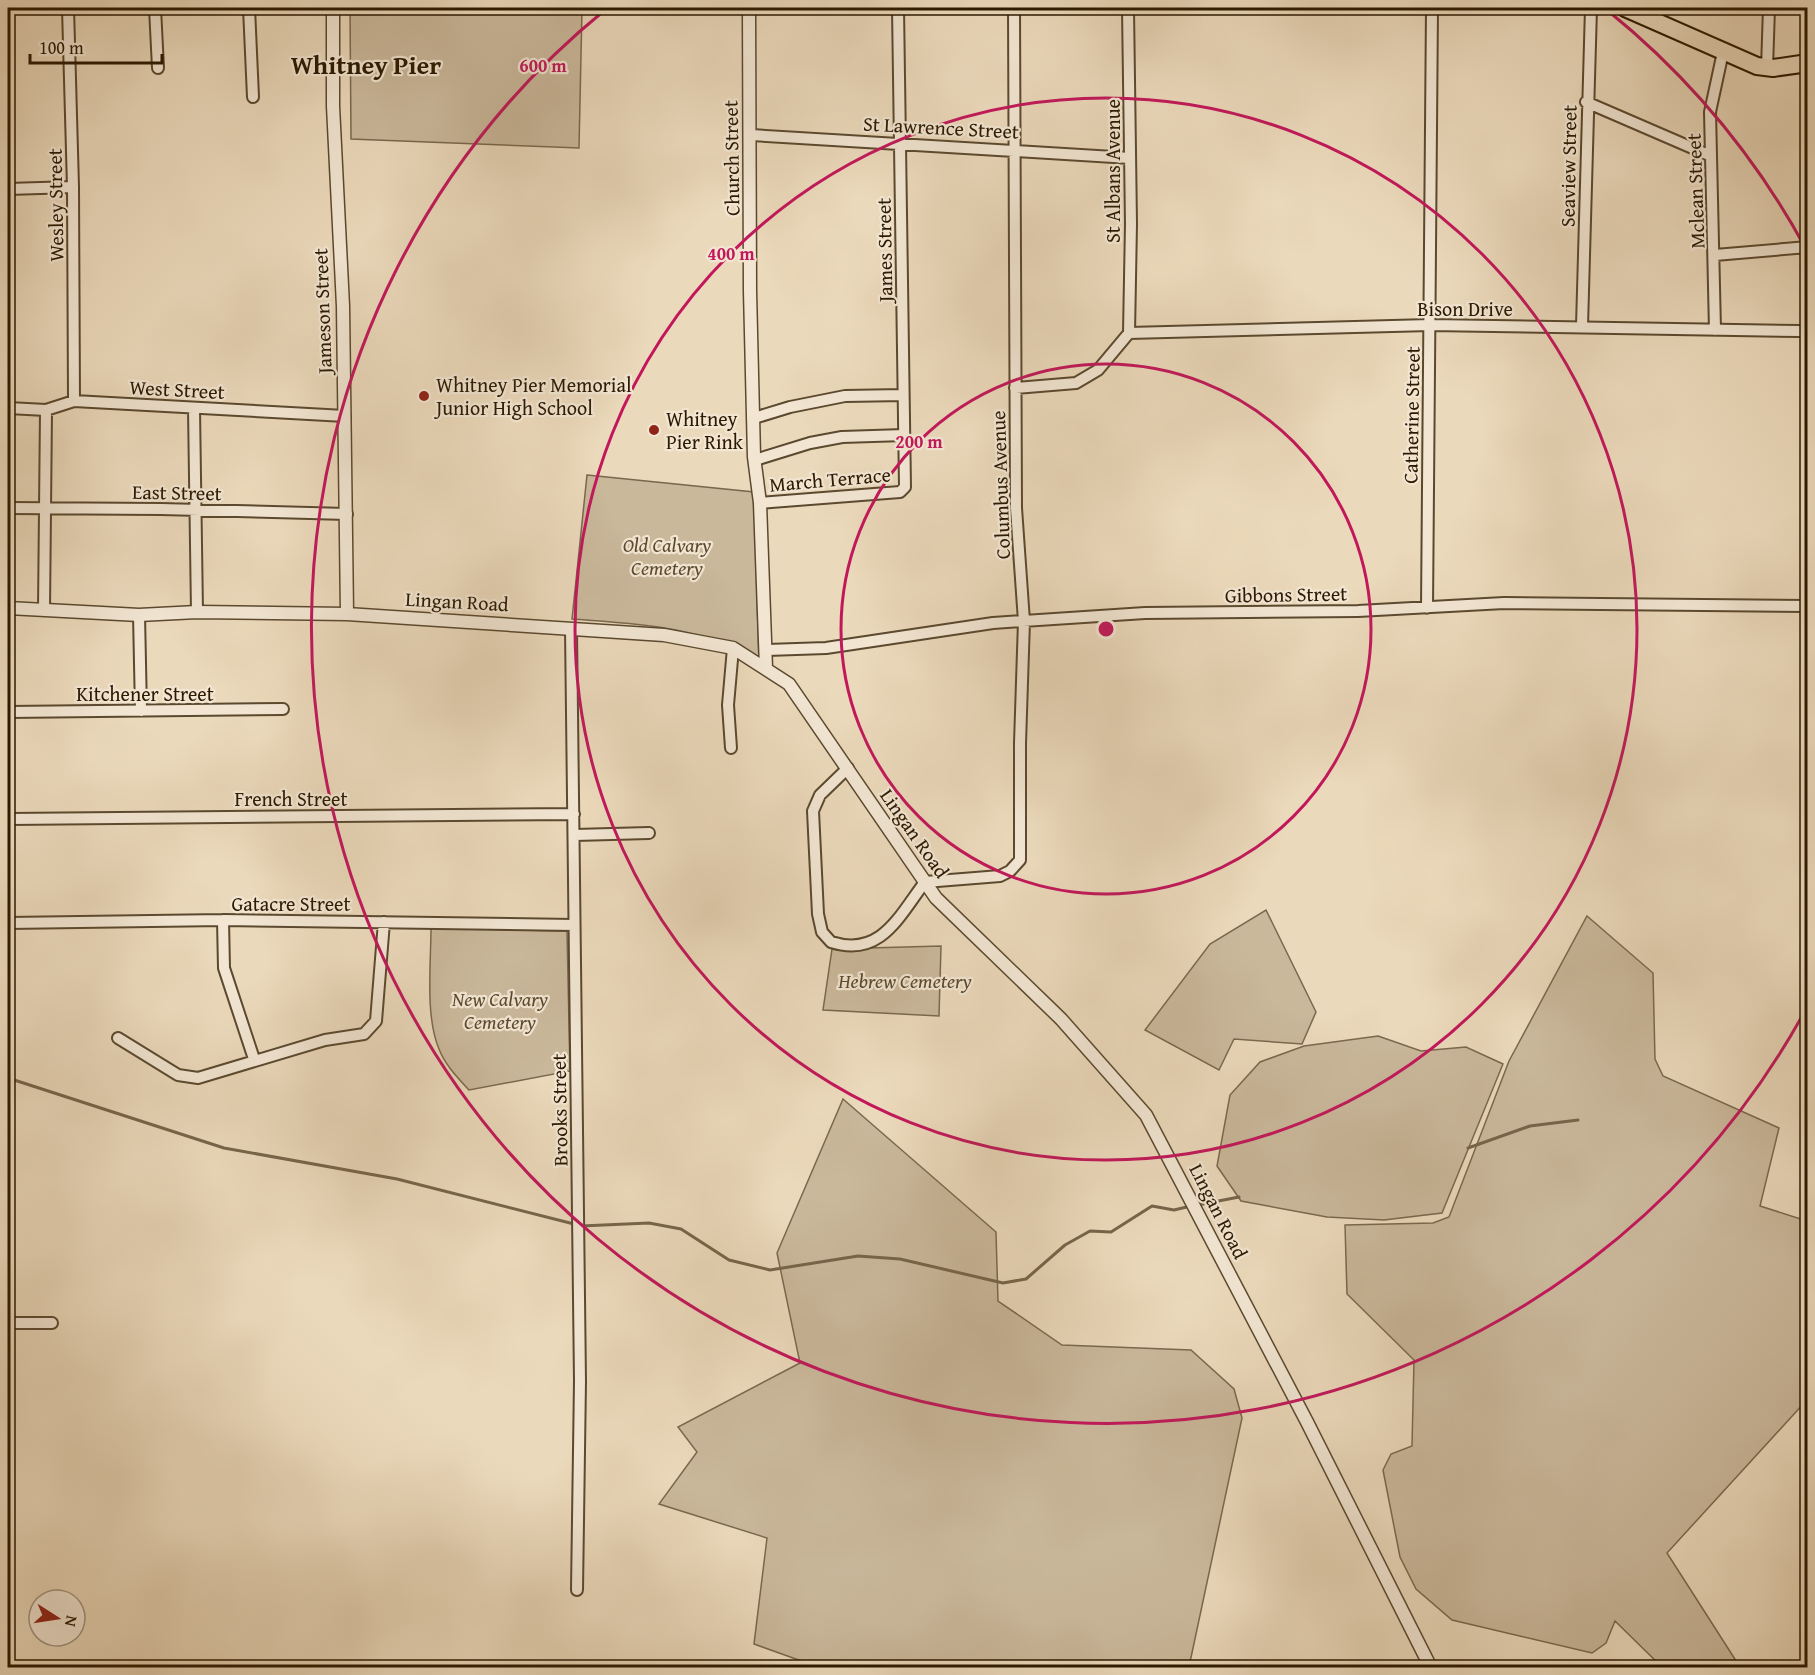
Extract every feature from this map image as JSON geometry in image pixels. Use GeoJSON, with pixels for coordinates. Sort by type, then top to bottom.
{"type":"FeatureCollection","features":[{"type":"Feature","properties":{"kind":"main road"},"geometry":{"type":"LineString","coordinates":[[1625,8],[1723,52],[1767,68],[1808,63]]}},
{"type":"Feature","properties":{"kind":"street","name":"Wesley Street"},"geometry":{"type":"LineString","coordinates":[[68,8],[73,187],[74,401]]}},
{"type":"Feature","properties":{"kind":"street"},"geometry":{"type":"LineString","coordinates":[[155,8],[158,68]]}},
{"type":"Feature","properties":{"kind":"street"},"geometry":{"type":"LineString","coordinates":[[249,8],[253,97]]}},
{"type":"Feature","properties":{"kind":"street","name":"Jameson Street"},"geometry":{"type":"LineString","coordinates":[[333,8],[333,95],[343,306],[347,514],[346,614]]}},
{"type":"Feature","properties":{"kind":"street","name":"Church Street"},"geometry":{"type":"LineString","coordinates":[[749,8],[750,291],[755,460],[760,503],[766,668]]}},
{"type":"Feature","properties":{"kind":"street","name":"James Street"},"geometry":{"type":"LineString","coordinates":[[898,8],[905,485],[902,491]]}},
{"type":"Feature","properties":{"kind":"street","name":"Columbus Avenue"},"geometry":{"type":"LineString","coordinates":[[925,882],[1000,876],[1011,871],[1020,860],[1020,734],[1024,621],[1016,508],[1014,8]]}},
{"type":"Feature","properties":{"kind":"street","name":"St Albans Avenue"},"geometry":{"type":"LineString","coordinates":[[1128,8],[1129,333]]}},
{"type":"Feature","properties":{"kind":"street","name":"Catherine Street"},"geometry":{"type":"LineString","coordinates":[[1427,608],[1432,8]]}},
{"type":"Feature","properties":{"kind":"street","name":"Seaview Street"},"geometry":{"type":"LineString","coordinates":[[1582,326],[1590,8]]}},
{"type":"Feature","properties":{"kind":"street"},"geometry":{"type":"LineString","coordinates":[[1767,68],[1769,8]]}},
{"type":"Feature","properties":{"kind":"street","name":"Mclean Street"},"geometry":{"type":"LineString","coordinates":[[1715,330],[1711,104],[1723,52]]}},
{"type":"Feature","properties":{"kind":"street"},"geometry":{"type":"LineString","coordinates":[[1586,102],[1711,156]]}},
{"type":"Feature","properties":{"kind":"street","name":"St Lawrence Street"},"geometry":{"type":"LineString","coordinates":[[751,135],[1014,149],[1130,158]]}},
{"type":"Feature","properties":{"kind":"street"},"geometry":{"type":"LineString","coordinates":[[8,189],[73,187]]}},
{"type":"Feature","properties":{"kind":"street"},"geometry":{"type":"LineString","coordinates":[[1715,255],[1808,247]]}},
{"type":"Feature","properties":{"kind":"street","name":"Bison Drive"},"geometry":{"type":"LineString","coordinates":[[1129,333],[1430,325],[1800,331]]}},
{"type":"Feature","properties":{"kind":"street"},"geometry":{"type":"LineString","coordinates":[[1015,388],[1076,383],[1098,370],[1129,333]]}},
{"type":"Feature","properties":{"kind":"street"},"geometry":{"type":"LineString","coordinates":[[754,418],[789,407],[845,396],[903,394]]}},
{"type":"Feature","properties":{"kind":"street","name":"West Street"},"geometry":{"type":"LineString","coordinates":[[8,408],[46,410],[74,401],[345,416]]}},
{"type":"Feature","properties":{"kind":"street"},"geometry":{"type":"LineString","coordinates":[[194,409],[197,612]]}},
{"type":"Feature","properties":{"kind":"street"},"geometry":{"type":"LineString","coordinates":[[44,610],[46,410]]}},
{"type":"Feature","properties":{"kind":"street"},"geometry":{"type":"LineString","coordinates":[[755,460],[810,443],[842,437],[904,435]]}},
{"type":"Feature","properties":{"kind":"street","name":"March Terrace"},"geometry":{"type":"LineString","coordinates":[[760,503],[902,491]]}},
{"type":"Feature","properties":{"kind":"street","name":"East Street"},"geometry":{"type":"LineString","coordinates":[[8,508],[347,514]]}},
{"type":"Feature","properties":{"kind":"street","name":"Gibbons Street"},"geometry":{"type":"LineString","coordinates":[[767,650],[826,648],[943,629],[1024,621],[1144,614],[1427,608],[1504,603],[1808,606]]}},
{"type":"Feature","properties":{"kind":"street","name":"Lingan Road"},"geometry":{"type":"LineString","coordinates":[[8,608],[139,615],[197,612],[346,614],[664,635],[733,648],[789,684],[925,882],[957,920],[1061,1019],[1146,1115],[1282,1373],[1431,1668]]}},
{"type":"Feature","properties":{"kind":"street"},"geometry":{"type":"LineString","coordinates":[[139,615],[141,711]]}},
{"type":"Feature","properties":{"kind":"street","name":"Brooks Street"},"geometry":{"type":"LineString","coordinates":[[571,629],[580,1373],[577,1590]]}},
{"type":"Feature","properties":{"kind":"street"},"geometry":{"type":"LineString","coordinates":[[731,748],[728,705],[733,648]]}},
{"type":"Feature","properties":{"kind":"street","name":"Kitchener Street"},"geometry":{"type":"LineString","coordinates":[[8,712],[283,709]]}},
{"type":"Feature","properties":{"kind":"street"},"geometry":{"type":"LineString","coordinates":[[848,768],[820,795],[814,806],[817,903],[823,935],[831,942],[840,945],[861,946],[875,942],[886,932],[925,882]]}},
{"type":"Feature","properties":{"kind":"street","name":"French Street"},"geometry":{"type":"LineString","coordinates":[[8,819],[574,814]]}},
{"type":"Feature","properties":{"kind":"street"},"geometry":{"type":"LineString","coordinates":[[575,835],[649,834]]}},
{"type":"Feature","properties":{"kind":"street"},"geometry":{"type":"LineString","coordinates":[[223,920],[224,968],[254,1059]]}},
{"type":"Feature","properties":{"kind":"street","name":"Gatacre Street"},"geometry":{"type":"LineString","coordinates":[[8,923],[223,920],[574,925]]}},
{"type":"Feature","properties":{"kind":"street"},"geometry":{"type":"LineString","coordinates":[[118,1038],[178,1075],[189,1077],[209,1075],[254,1059],[369,1031],[377,1015],[384,922]]}},
{"type":"Feature","properties":{"kind":"street"},"geometry":{"type":"LineString","coordinates":[[8,1323],[51,1323]]}},
{"type":"Feature","properties":{"kind":"green space"},"geometry":{"type":"Polygon","coordinates":[[[350,8],[582,8],[579,148],[351,139],[350,8]]]}},
{"type":"Feature","properties":{"kind":"green space","name":"Old Calvary Cemetery"},"geometry":{"type":"Polygon","coordinates":[[[587,475],[754,492],[759,662],[714,640],[691,633],[645,625],[572,619],[587,475]]]}},
{"type":"Feature","properties":{"kind":"green space"},"geometry":{"type":"Polygon","coordinates":[[[1266,910],[1316,1012],[1302,1044],[1234,1039],[1219,1070],[1145,1030],[1210,944],[1266,910]]]}},
{"type":"Feature","properties":{"kind":"green space"},"geometry":{"type":"Polygon","coordinates":[[[1587,916],[1653,973],[1655,1059],[1663,1076],[1779,1128],[1760,1206],[1807,1221],[1805,1402],[1667,1553],[1740,1667],[1662,1667],[1615,1621],[1606,1643],[1592,1653],[1452,1620],[1416,1589],[1400,1557],[1383,1470],[1391,1454],[1412,1446],[1414,1360],[1347,1294],[1345,1225],[1433,1223],[1449,1217],[1509,1061],[1587,916]]]}},
{"type":"Feature","properties":{"kind":"green space","name":"New Calvary Cemetery"},"geometry":{"type":"Polygon","coordinates":[[[431,928],[567,931],[570,1071],[469,1090],[445,1060],[435,1036],[430,1006],[431,928]]]}},
{"type":"Feature","properties":{"kind":"green space","name":"Hebrew Cemetery"},"geometry":{"type":"Polygon","coordinates":[[[941,946],[939,1016],[823,1010],[832,949],[941,946]]]}},
{"type":"Feature","properties":{"kind":"green space"},"geometry":{"type":"Polygon","coordinates":[[[1378,1036],[1421,1051],[1466,1047],[1503,1064],[1442,1213],[1384,1220],[1327,1217],[1241,1201],[1217,1166],[1230,1095],[1260,1062],[1304,1046],[1378,1036]]]}},
{"type":"Feature","properties":{"kind":"green space"},"geometry":{"type":"Polygon","coordinates":[[[843,1099],[996,1232],[998,1301],[1062,1345],[1191,1350],[1234,1389],[1242,1418],[1189,1667],[821,1668],[754,1644],[767,1538],[659,1504],[697,1452],[678,1427],[800,1363],[777,1253],[843,1099]]]}},
{"type":"Feature","properties":{"kind":"waterway"},"geometry":{"type":"LineString","coordinates":[[8,1078],[224,1148],[397,1179],[574,1224]]}},
{"type":"Feature","properties":{"kind":"waterway"},"geometry":{"type":"LineString","coordinates":[[1468,1148],[1530,1126],[1578,1120]]}},
{"type":"Feature","properties":{"kind":"waterway"},"geometry":{"type":"LineString","coordinates":[[1198,1205],[1239,1197]]}},
{"type":"Feature","properties":{"kind":"waterway"},"geometry":{"type":"LineString","coordinates":[[581,1226],[649,1223],[681,1229],[729,1260],[770,1270],[858,1256],[900,1259],[1003,1283],[1026,1279],[1065,1245],[1090,1231],[1111,1232],[1152,1206],[1174,1210],[1191,1206]]}},
{"type":"Feature","properties":{"kind":"place","name":"Whitney Pier Memorial Junior High School"},"geometry":{"type":"Point","coordinates":[424,396]}},
{"type":"Feature","properties":{"kind":"place","name":"Whitney Pier Rink"},"geometry":{"type":"Point","coordinates":[654,430]}},
{"type":"Feature","properties":{"kind":"district","name":"Whitney Pier"},"geometry":{"type":"Point","coordinates":[366,64]}}]}
